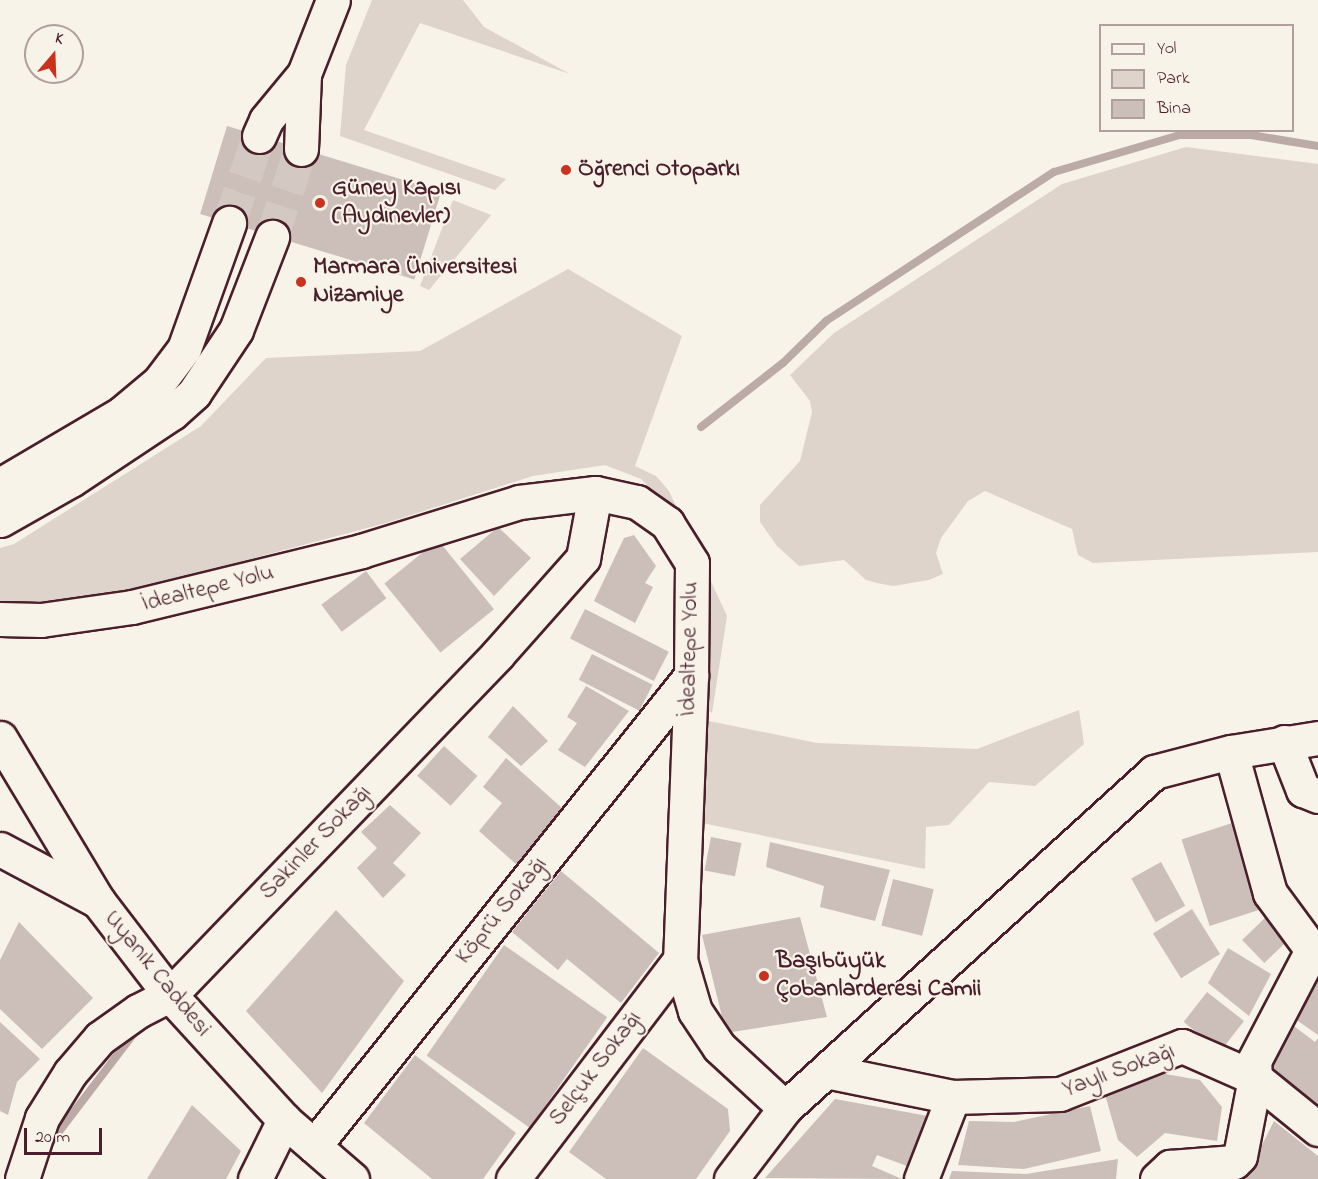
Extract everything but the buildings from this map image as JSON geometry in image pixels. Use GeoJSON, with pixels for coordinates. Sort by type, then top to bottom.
{"type":"FeatureCollection","features":[{"type":"Feature","properties":{"kind":"street"},"geometry":{"type":"LineString","coordinates":[[259,136],[266,120],[303,74],[333,0]]}},
{"type":"Feature","properties":{"kind":"street"},"geometry":{"type":"LineString","coordinates":[[301,149],[303,74]]}},
{"type":"Feature","properties":{"kind":"street"},"geometry":{"type":"LineString","coordinates":[[0,485],[122,413],[159,382],[184,349],[229,223]]}},
{"type":"Feature","properties":{"kind":"street"},"geometry":{"type":"LineString","coordinates":[[0,520],[118,450],[172,413],[194,393],[236,330],[272,237]]}},
{"type":"Feature","properties":{"kind":"street","name":"İdealtepe Yolu"},"geometry":{"type":"LineString","coordinates":[[0,619],[41,620],[132,607],[361,551],[519,502],[595,493],[637,502],[667,523],[692,562],[691,676],[680,960],[695,1011],[719,1047],[785,1108]]}},
{"type":"Feature","properties":{"kind":"street","name":"Sakinler Sokağı"},"geometry":{"type":"LineString","coordinates":[[22,1179],[42,1118],[70,1073],[100,1038],[138,1011],[170,995],[497,655],[583,558],[595,493]]}},
{"type":"Feature","properties":{"kind":"street","name":"Köprü Sokağı"},"geometry":{"type":"LineString","coordinates":[[314,1146],[691,676]]}},
{"type":"Feature","properties":{"kind":"street","name":"Uyanık Caddesi"},"geometry":{"type":"LineString","coordinates":[[0,738],[98,901],[170,995],[284,1120],[352,1179]]}},
{"type":"Feature","properties":{"kind":"street"},"geometry":{"type":"LineString","coordinates":[[731,1179],[785,1108],[1154,772],[1231,752],[1318,738]]}},
{"type":"Feature","properties":{"kind":"street"},"geometry":{"type":"LineString","coordinates":[[1284,742],[1304,790],[1318,796]]}},
{"type":"Feature","properties":{"kind":"street"},"geometry":{"type":"LineString","coordinates":[[1157,1179],[1170,1167],[1234,1162],[1240,1156],[1255,1078],[1254,1061],[1312,950],[1270,893],[1231,752]]}},
{"type":"Feature","properties":{"kind":"street"},"geometry":{"type":"LineString","coordinates":[[0,849],[98,901]]}},
{"type":"Feature","properties":{"kind":"street","name":"Selçuk Sokağı"},"geometry":{"type":"LineString","coordinates":[[513,1179],[680,960]]}},
{"type":"Feature","properties":{"kind":"street","name":"Yaylı Sokağı"},"geometry":{"type":"LineString","coordinates":[[826,1071],[953,1096],[1060,1094],[1182,1046],[1255,1078],[1318,1130]]}},
{"type":"Feature","properties":{"kind":"street"},"geometry":{"type":"LineString","coordinates":[[921,1179],[953,1096]]}},
{"type":"Feature","properties":{"kind":"street"},"geometry":{"type":"LineString","coordinates":[[255,1179],[284,1120]]}},
{"type":"Feature","properties":{"kind":"green space"},"geometry":{"type":"Polygon","coordinates":[[[372,0],[463,0],[484,27],[570,74],[420,23],[364,130],[506,179],[495,190],[340,136],[346,65],[372,0]]]}},
{"type":"Feature","properties":{"kind":"green space"},"geometry":{"type":"Polygon","coordinates":[[[1186,147],[1318,164],[1318,552],[1093,563],[1078,555],[1072,529],[985,491],[968,501],[941,538],[936,553],[943,574],[929,580],[893,586],[877,583],[866,580],[844,560],[799,566],[777,546],[760,522],[760,505],[800,461],[812,412],[810,401],[790,375],[834,333],[1062,184],[1186,147]]]}},
{"type":"Feature","properties":{"kind":"green space"},"geometry":{"type":"Polygon","coordinates":[[[453,200],[491,215],[429,290],[420,286],[453,200]]]}},
{"type":"Feature","properties":{"kind":"green space"},"geometry":{"type":"Polygon","coordinates":[[[568,269],[682,336],[635,466],[656,476],[669,491],[727,616],[712,713],[697,704],[687,541],[660,498],[641,479],[605,465],[533,476],[386,523],[89,602],[0,608],[0,548],[14,544],[201,426],[266,358],[420,351],[568,269]]]}},
{"type":"Feature","properties":{"kind":"green space"},"geometry":{"type":"Polygon","coordinates":[[[1079,710],[1084,744],[1035,786],[989,782],[949,825],[926,827],[925,869],[702,823],[704,720],[817,743],[977,749],[1079,710]]]}},
{"type":"Feature","properties":{"kind":"waterway"},"geometry":{"type":"LineString","coordinates":[[701,427],[783,363],[826,321],[1054,172],[1180,135],[1251,135],[1318,146]]}},
{"type":"Feature","properties":{"kind":"waterway"},"geometry":{"type":"LineString","coordinates":[[48,1146],[135,1032]]}},
{"type":"Feature","properties":{"kind":"tunnel"},"geometry":{"type":"LineString","coordinates":[[229,223],[259,136]]}},
{"type":"Feature","properties":{"kind":"tunnel"},"geometry":{"type":"LineString","coordinates":[[272,237],[301,149]]}},
{"type":"Feature","properties":{"kind":"place","name":"Öğrenci Otoparkı"},"geometry":{"type":"Point","coordinates":[566,170]}},
{"type":"Feature","properties":{"kind":"place","name":"Güney Kapısı (Aydınevler)"},"geometry":{"type":"Point","coordinates":[320,203]}},
{"type":"Feature","properties":{"kind":"place","name":"Marmara Üniversitesi Nizamiye"},"geometry":{"type":"Point","coordinates":[301,282]}},
{"type":"Feature","properties":{"kind":"place","name":"Başıbüyük Çobanlarderesi Camii"},"geometry":{"type":"Point","coordinates":[764,976]}}]}
